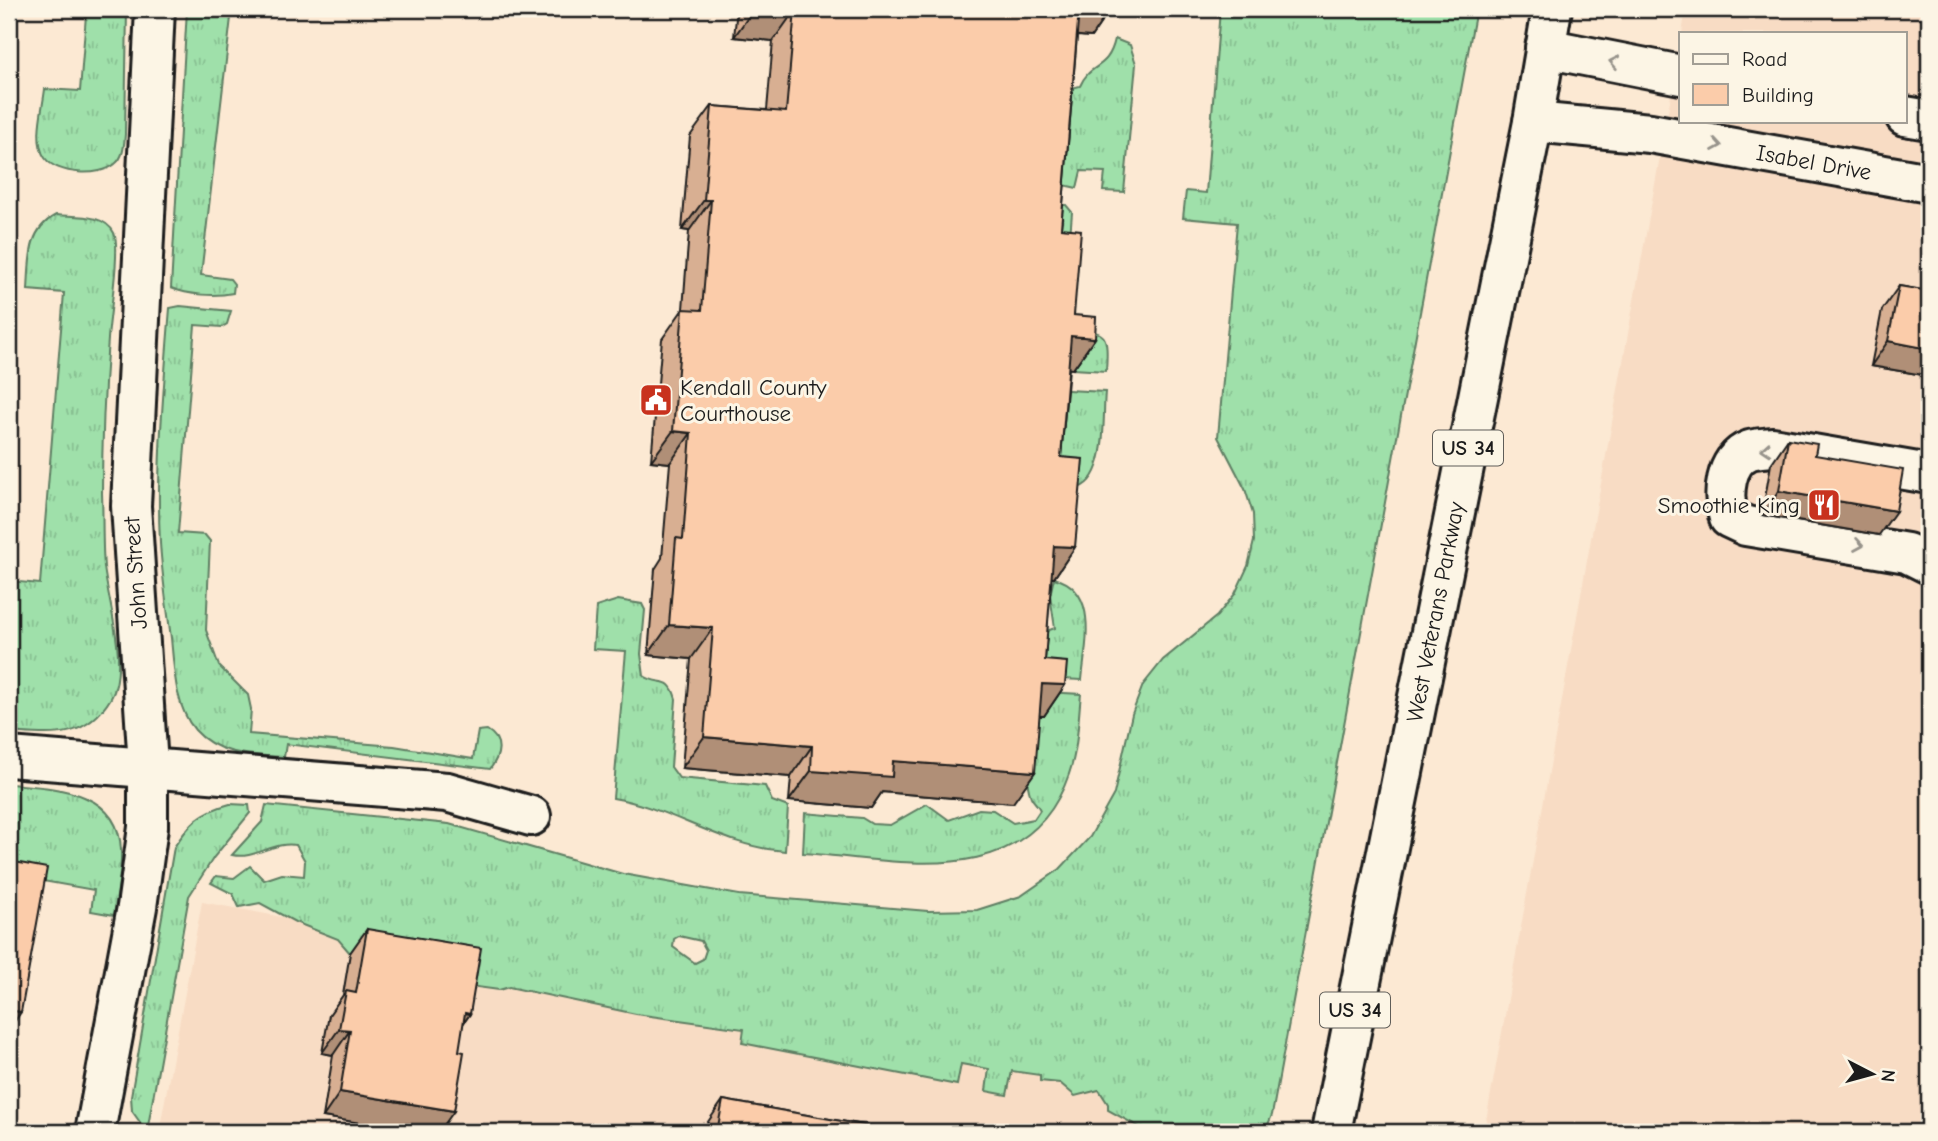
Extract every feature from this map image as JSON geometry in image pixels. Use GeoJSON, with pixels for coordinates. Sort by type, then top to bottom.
{"type":"FeatureCollection","features":[{"type":"Feature","properties":{"kind":"street","name":"John Street"},"geometry":{"type":"LineString","coordinates":[[95,1132],[137,907],[148,827],[148,766],[131,506],[155,9]]}},
{"type":"Feature","properties":{"kind":"street","name":"West Veterans Parkway"},"geometry":{"type":"LineString","coordinates":[[1331,1132],[1533,122],[1552,9]]}},
{"type":"Feature","properties":{"kind":"street"},"geometry":{"type":"LineString","coordinates":[[1545,48],[1679,75]]}},
{"type":"Feature","properties":{"kind":"street"},"geometry":{"type":"LineString","coordinates":[[1906,116],[1929,120]]}},
{"type":"Feature","properties":{"kind":"street","name":"Isabel Drive"},"geometry":{"type":"LineString","coordinates":[[1533,122],[1650,132],[1929,183]]}},
{"type":"Feature","properties":{"kind":"street"},"geometry":{"type":"LineString","coordinates":[[1929,474],[1772,447],[1748,450],[1734,462],[1724,502],[1730,518],[1746,526],[1907,553],[1929,564]]}},
{"type":"Feature","properties":{"kind":"street"},"geometry":{"type":"LineString","coordinates":[[9,757],[148,766],[447,792],[531,816]]}},
{"type":"Feature","properties":{"kind":"shaded area"},"geometry":{"type":"Polygon","coordinates":[[[1686,9],[1929,9],[1929,1132],[1484,1132],[1679,51],[1679,122],[1906,122],[1906,32],[1682,32],[1686,9]]]}},
{"type":"Feature","properties":{"kind":"shaded area"},"geometry":{"type":"Polygon","coordinates":[[[202,902],[1225,1093],[1217,1132],[159,1132],[202,902]]]}},
{"type":"Feature","properties":{"kind":"green space"},"geometry":{"type":"Polygon","coordinates":[[[34,9],[127,9],[125,134],[120,158],[108,168],[89,172],[68,171],[51,164],[41,151],[39,134],[45,89],[80,91],[86,15],[34,9]]]}},
{"type":"Feature","properties":{"kind":"green space"},"geometry":{"type":"Polygon","coordinates":[[[187,9],[232,9],[201,275],[230,279],[234,284],[233,293],[193,294],[171,288],[187,9]]]}},
{"type":"Feature","properties":{"kind":"green space"},"geometry":{"type":"Polygon","coordinates":[[[1220,9],[1476,9],[1272,1115],[1265,1132],[1148,1132],[1108,1110],[1108,1104],[1099,1090],[1075,1096],[1060,1083],[1040,1081],[1040,1075],[1012,1071],[1007,1095],[986,1091],[989,1069],[961,1064],[957,1085],[742,1043],[744,1029],[636,1014],[509,987],[499,990],[462,985],[463,972],[350,953],[338,939],[295,922],[260,903],[239,907],[233,894],[211,883],[216,876],[234,878],[250,866],[264,880],[282,874],[304,876],[305,861],[296,845],[288,844],[248,855],[232,855],[262,822],[266,805],[449,824],[623,874],[739,895],[928,911],[977,910],[1021,896],[1060,869],[1090,837],[1114,794],[1132,714],[1143,685],[1163,660],[1217,616],[1235,594],[1248,566],[1254,541],[1253,514],[1245,489],[1218,437],[1237,223],[1183,218],[1186,191],[1206,193],[1220,9]],[[679,936],[674,939],[673,947],[695,963],[703,959],[706,950],[701,941],[679,936]]]}},
{"type":"Feature","properties":{"kind":"green space"},"geometry":{"type":"Polygon","coordinates":[[[1115,39],[1130,45],[1136,64],[1124,192],[1103,191],[1105,172],[1081,171],[1077,188],[1059,184],[1068,89],[1080,86],[1084,78],[1103,62],[1115,39]]]}},
{"type":"Feature","properties":{"kind":"green space"},"geometry":{"type":"Polygon","coordinates":[[[1044,204],[1066,205],[1072,212],[1063,328],[1101,334],[1106,346],[1106,371],[1073,369],[1075,348],[1052,346],[1059,261],[1040,259],[1044,204]]]}},
{"type":"Feature","properties":{"kind":"green space"},"geometry":{"type":"Polygon","coordinates":[[[56,215],[88,217],[103,222],[114,233],[116,241],[105,377],[102,493],[104,567],[116,634],[118,670],[111,698],[90,722],[66,732],[39,734],[9,732],[9,581],[40,584],[64,293],[28,290],[30,257],[35,237],[47,221],[56,215]]]}},
{"type":"Feature","properties":{"kind":"green space"},"geometry":{"type":"Polygon","coordinates":[[[180,306],[231,311],[227,324],[222,327],[195,325],[178,533],[205,535],[210,541],[206,630],[219,666],[248,695],[251,709],[249,734],[394,746],[473,759],[478,731],[487,730],[496,738],[499,748],[490,769],[286,744],[284,757],[248,754],[214,745],[204,739],[188,721],[179,699],[175,674],[162,567],[159,514],[161,426],[170,308],[180,306]]]}},
{"type":"Feature","properties":{"kind":"green space"},"geometry":{"type":"Polygon","coordinates":[[[1048,389],[1105,392],[1103,438],[1096,470],[1088,482],[1077,489],[1061,489],[1048,389]]]}},
{"type":"Feature","properties":{"kind":"green space"},"geometry":{"type":"Polygon","coordinates":[[[1054,578],[1069,584],[1084,606],[1087,636],[1082,680],[1061,679],[1025,664],[1038,634],[1055,628],[1050,595],[1054,578]]]}},
{"type":"Feature","properties":{"kind":"green space"},"geometry":{"type":"Polygon","coordinates":[[[618,600],[642,604],[645,610],[641,654],[644,676],[670,686],[676,699],[671,767],[679,778],[765,786],[772,801],[788,807],[785,851],[740,842],[656,810],[613,798],[626,651],[593,649],[596,607],[618,600]]]}},
{"type":"Feature","properties":{"kind":"green space"},"geometry":{"type":"Polygon","coordinates":[[[1046,692],[1081,694],[1076,745],[1069,774],[1050,812],[1024,838],[992,854],[957,861],[919,863],[803,853],[805,813],[862,818],[872,824],[890,825],[927,804],[949,820],[979,809],[993,810],[1013,823],[1034,819],[1040,810],[1031,797],[1028,785],[1027,758],[1036,715],[1046,692]]]}},
{"type":"Feature","properties":{"kind":"green space"},"geometry":{"type":"Polygon","coordinates":[[[9,784],[45,787],[81,796],[96,803],[109,815],[117,830],[121,850],[114,915],[91,911],[94,890],[9,875],[9,784]]]}},
{"type":"Feature","properties":{"kind":"green space"},"geometry":{"type":"Polygon","coordinates":[[[230,804],[249,805],[250,813],[214,857],[189,896],[147,1132],[132,1111],[131,1096],[174,847],[197,819],[230,804]]]}},
{"type":"Feature","properties":{"kind":"building"},"geometry":{"type":"Polygon","coordinates":[[[779,9],[1079,9],[1061,228],[1081,230],[1074,315],[1096,317],[1095,338],[1071,336],[1061,457],[1083,459],[1075,547],[1054,546],[1045,660],[1067,662],[1065,685],[1042,684],[1035,772],[893,761],[892,777],[811,771],[812,746],[704,737],[713,628],[669,625],[676,538],[683,539],[691,433],[673,431],[683,309],[702,310],[711,200],[704,200],[712,106],[786,112],[795,10],[779,9]]]}},
{"type":"Feature","properties":{"kind":"building"},"geometry":{"type":"Polygon","coordinates":[[[1899,286],[1929,291],[1929,349],[1888,341],[1899,286]]]}},
{"type":"Feature","properties":{"kind":"building"},"geometry":{"type":"Polygon","coordinates":[[[1788,439],[1817,444],[1815,455],[1903,470],[1896,511],[1779,491],[1788,439]]]}},
{"type":"Feature","properties":{"kind":"building"},"geometry":{"type":"Polygon","coordinates":[[[9,861],[47,868],[21,1012],[9,1010],[9,861]]]}},
{"type":"Feature","properties":{"kind":"building"},"geometry":{"type":"Polygon","coordinates":[[[367,929],[481,948],[470,1014],[465,1013],[459,1051],[464,1052],[454,1111],[340,1092],[350,1030],[339,1029],[346,991],[356,993],[367,929]]]}},
{"type":"Feature","properties":{"kind":"building"},"geometry":{"type":"Polygon","coordinates":[[[9,1046],[14,1047],[9,1077],[9,1046]]]}},
{"type":"Feature","properties":{"kind":"building"},"geometry":{"type":"Polygon","coordinates":[[[723,1100],[903,1132],[717,1132],[723,1100]]]}},
{"type":"Feature","properties":{"kind":"place","name":"Kendall County Courthouse"},"geometry":{"type":"Point","coordinates":[656,400]}},
{"type":"Feature","properties":{"kind":"place","name":"Smoothie King"},"geometry":{"type":"Point","coordinates":[1824,505]}}]}
